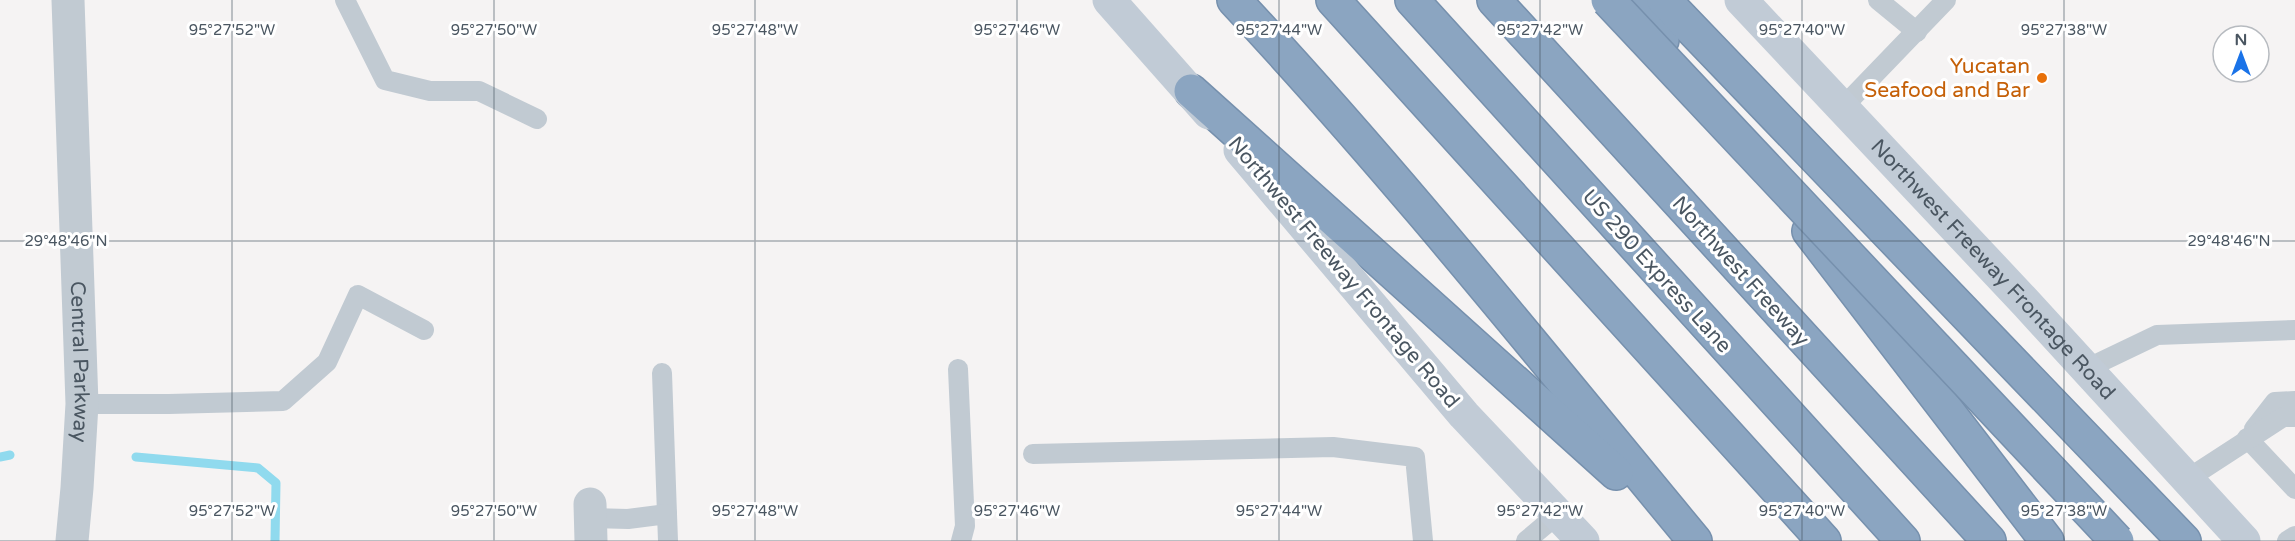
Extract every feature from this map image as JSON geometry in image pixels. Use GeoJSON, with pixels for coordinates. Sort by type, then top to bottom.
{"type":"FeatureCollection","features":[{"type":"Feature","properties":{"kind":"highway"},"geometry":{"type":"LineString","coordinates":[[1234,0],[1293,63],[1477,278],[1693,541]]}},
{"type":"Feature","properties":{"kind":"highway"},"geometry":{"type":"LineString","coordinates":[[1333,0],[1824,541]]}},
{"type":"Feature","properties":{"kind":"highway","name":"US 290 Express Lane"},"geometry":{"type":"LineString","coordinates":[[1412,0],[1903,541]]}},
{"type":"Feature","properties":{"kind":"highway","name":"Northwest Freeway"},"geometry":{"type":"LineString","coordinates":[[1494,0],[1989,541]]}},
{"type":"Feature","properties":{"kind":"highway"},"geometry":{"type":"LineString","coordinates":[[1608,0],[2117,541]]}},
{"type":"Feature","properties":{"kind":"highway"},"geometry":{"type":"LineString","coordinates":[[1632,0],[2047,541]]}},
{"type":"Feature","properties":{"kind":"highway"},"geometry":{"type":"LineString","coordinates":[[1664,0],[2184,541]]}},
{"type":"Feature","properties":{"kind":"highway"},"geometry":{"type":"LineString","coordinates":[[1191,91],[1693,541]]}},
{"type":"Feature","properties":{"kind":"main road","name":"Northwest Freeway Frontage Road"},"geometry":{"type":"LineString","coordinates":[[1109,0],[1191,91],[1464,415],[1583,541]]}},
{"type":"Feature","properties":{"kind":"main road","name":"Northwest Freeway Frontage Road"},"geometry":{"type":"LineString","coordinates":[[1741,0],[2244,541]]}},
{"type":"Feature","properties":{"kind":"street","name":"Central Parkway"},"geometry":{"type":"LineString","coordinates":[[68,0],[82,404],[72,541]]}},
{"type":"Feature","properties":{"kind":"lane"},"geometry":{"type":"LineString","coordinates":[[345,0],[385,80],[430,91],[479,91],[537,119]]}},
{"type":"Feature","properties":{"kind":"lane"},"geometry":{"type":"LineString","coordinates":[[1878,0],[1917,32]]}},
{"type":"Feature","properties":{"kind":"lane"},"geometry":{"type":"LineString","coordinates":[[1842,108],[1946,0]]}},
{"type":"Feature","properties":{"kind":"lane"},"geometry":{"type":"LineString","coordinates":[[82,404],[283,401],[327,362],[358,295],[424,330]]}},
{"type":"Feature","properties":{"kind":"lane"},"geometry":{"type":"LineString","coordinates":[[2086,369],[2157,335],[2295,330]]}},
{"type":"Feature","properties":{"kind":"lane"},"geometry":{"type":"LineString","coordinates":[[958,369],[965,526],[961,541]]}},
{"type":"Feature","properties":{"kind":"lane"},"geometry":{"type":"LineString","coordinates":[[662,373],[668,541]]}},
{"type":"Feature","properties":{"kind":"lane"},"geometry":{"type":"LineString","coordinates":[[2247,438],[2275,402],[2295,401]]}},
{"type":"Feature","properties":{"kind":"lane"},"geometry":{"type":"LineString","coordinates":[[2186,480],[2247,438],[2283,417],[2295,417]]}},
{"type":"Feature","properties":{"kind":"lane"},"geometry":{"type":"LineString","coordinates":[[2247,438],[2295,489]]}},
{"type":"Feature","properties":{"kind":"lane"},"geometry":{"type":"LineString","coordinates":[[1033,454],[1333,447],[1416,457],[1423,541]]}},
{"type":"Feature","properties":{"kind":"lane"},"geometry":{"type":"LineString","coordinates":[[591,521],[667,514]]}},
{"type":"Feature","properties":{"kind":"lane"},"geometry":{"type":"LineString","coordinates":[[1526,541],[1558,514]]}},
{"type":"Feature","properties":{"kind":"lane"},"geometry":{"type":"LineString","coordinates":[[2287,541],[2295,536]]}},
{"type":"Feature","properties":{"kind":"waterway"},"geometry":{"type":"LineString","coordinates":[[0,457],[10,455]]}},
{"type":"Feature","properties":{"kind":"waterway"},"geometry":{"type":"LineString","coordinates":[[136,457],[258,468],[276,483],[275,541]]}},
{"type":"Feature","properties":{"kind":"place","name":"Yucatan Seafood and Bar"},"geometry":{"type":"Point","coordinates":[2042,78]}}]}
